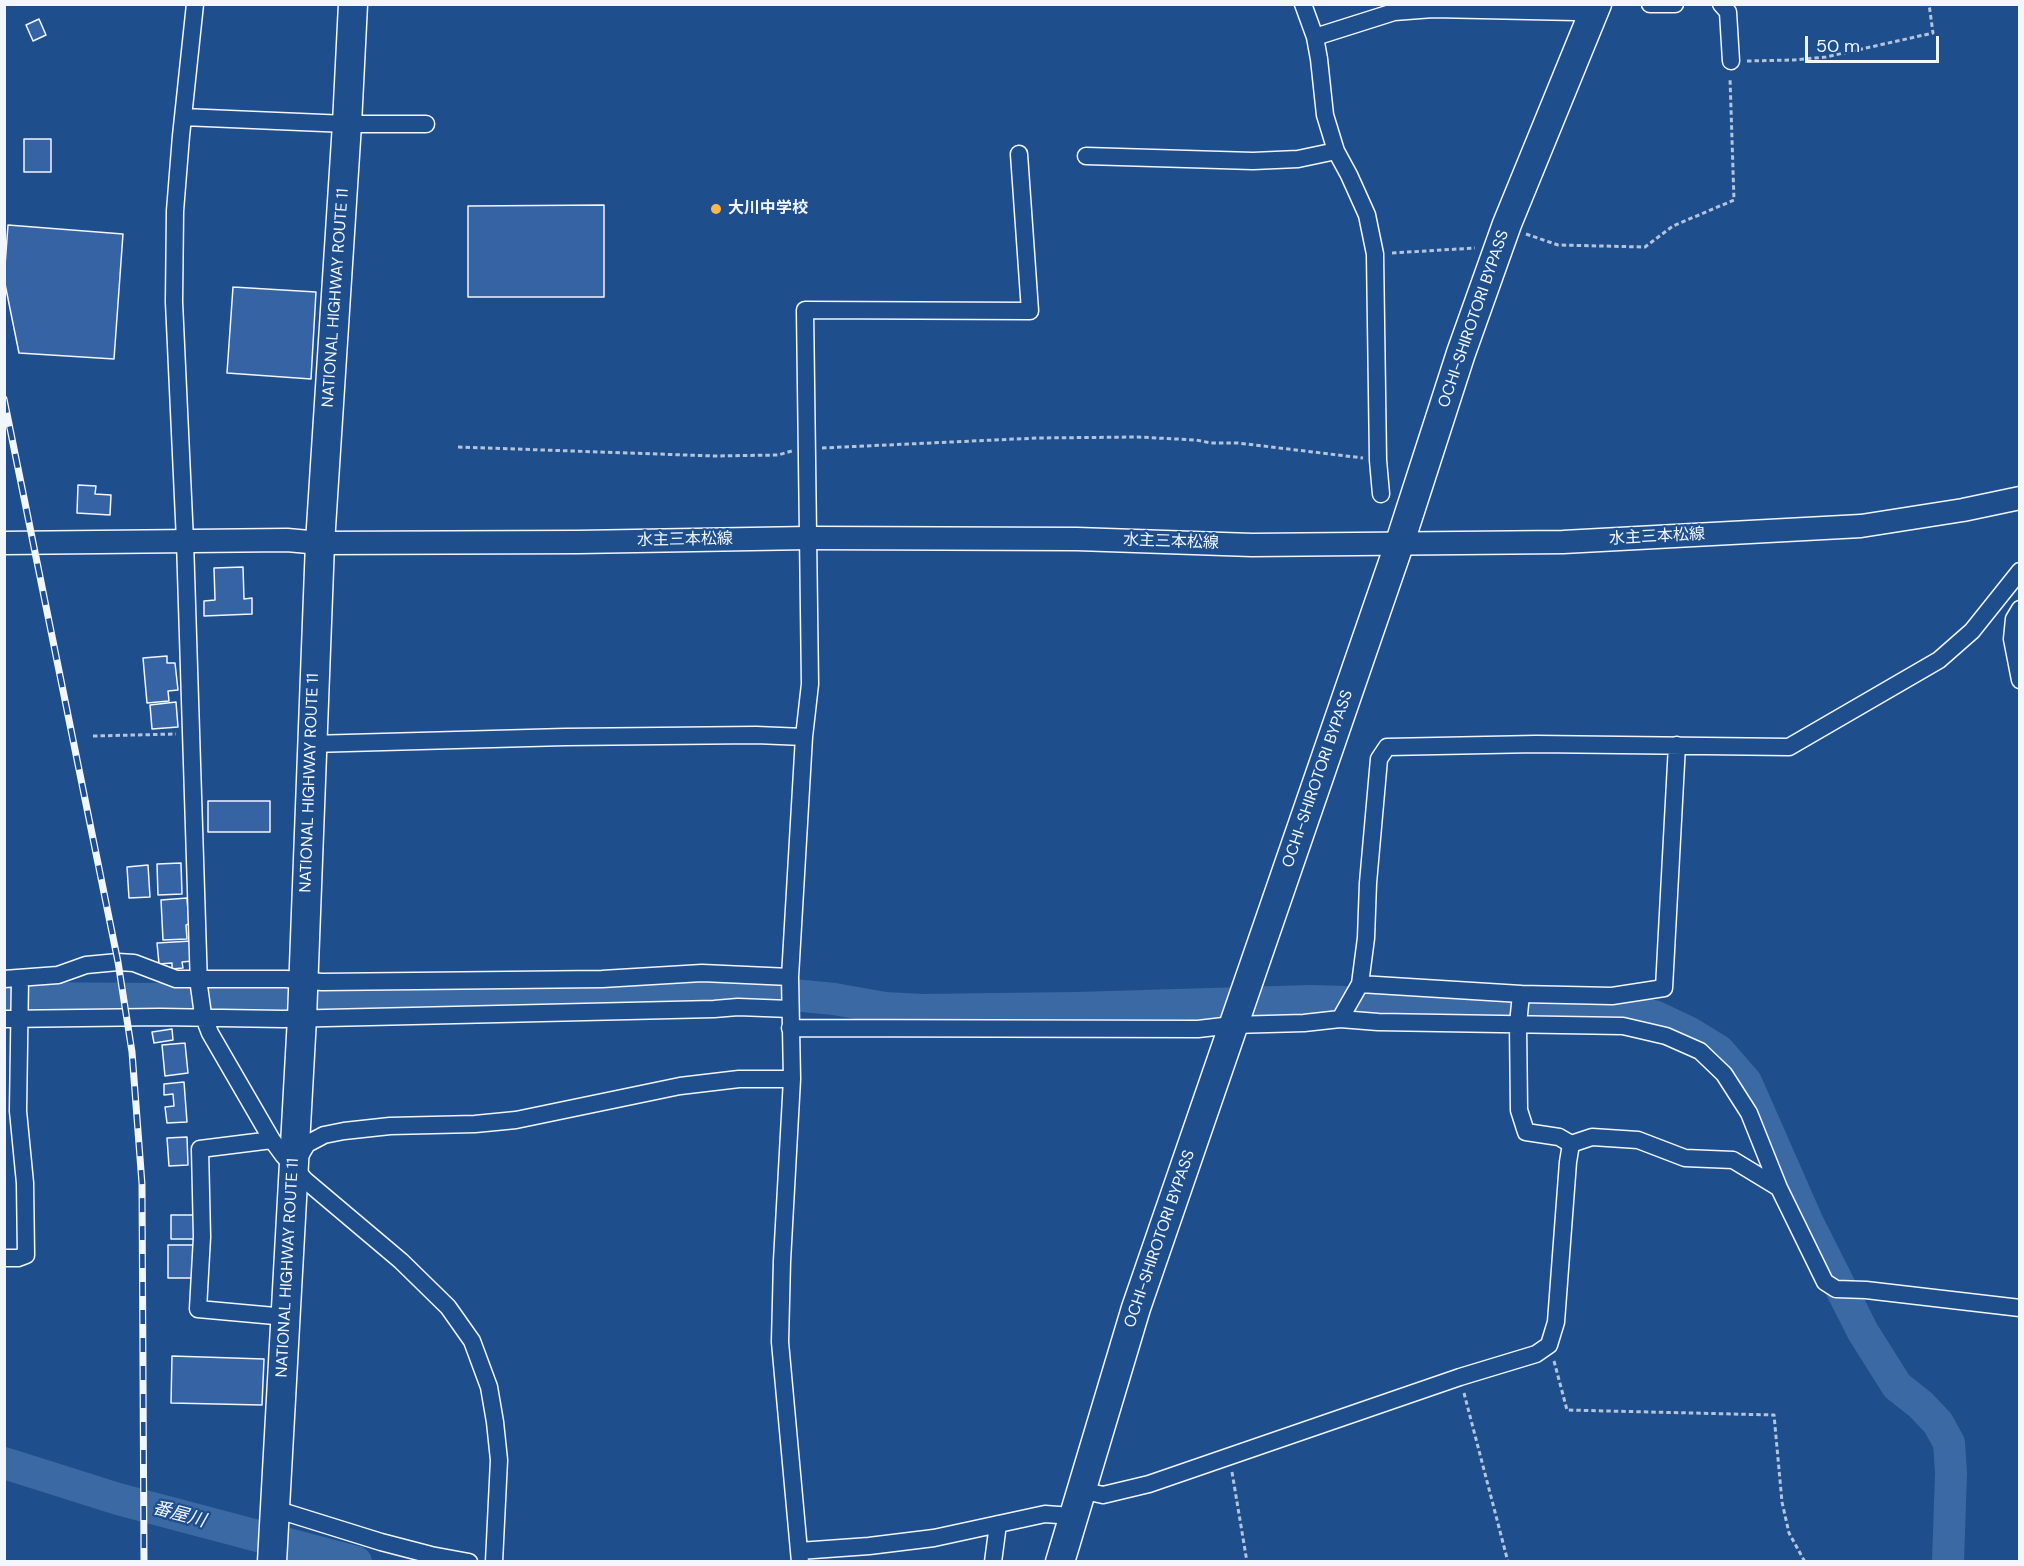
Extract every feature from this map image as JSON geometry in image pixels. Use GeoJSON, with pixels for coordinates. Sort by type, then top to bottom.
{"type":"FeatureCollection","features":[{"type":"Feature","properties":{"kind":"highway","name":"NATIONAL HIGHWAY ROUTE 11"},"geometry":{"type":"LineString","coordinates":[[272,1556],[303,1000],[320,543],[353,4]]}},
{"type":"Feature","properties":{"kind":"highway","name":"OCHI-SHIROTORI BYPASS"},"geometry":{"type":"LineString","coordinates":[[1060,1562],[1136,1308],[1400,542],[1461,353],[1503,237],[1594,11]]}},
{"type":"Feature","properties":{"kind":"main road","name":"水主三本松線"},"geometry":{"type":"LineString","coordinates":[[4,543],[288,540],[320,543],[567,542],[808,538],[1077,539],[1252,545],[1563,542],[1861,526],[1963,510],[2019,498]]}},
{"type":"Feature","properties":{"kind":"street"},"geometry":{"type":"LineString","coordinates":[[195,4],[175,211],[174,302],[199,982],[203,1017],[272,1140],[294,1167],[305,1180],[401,1261],[448,1307],[472,1341],[489,1387],[499,1460],[494,1562]]}},
{"type":"Feature","properties":{"kind":"street"},"geometry":{"type":"LineString","coordinates":[[1303,4],[1315,37],[1320,60],[1325,115],[1336,151],[1366,215],[1376,254],[1378,460],[1381,494]]}},
{"type":"Feature","properties":{"kind":"street"},"geometry":{"type":"LineString","coordinates":[[1650,4],[1675,4]]}},
{"type":"Feature","properties":{"kind":"street"},"geometry":{"type":"LineString","coordinates":[[1721,4],[1728,12],[1731,61]]}},
{"type":"Feature","properties":{"kind":"street"},"geometry":{"type":"LineString","coordinates":[[1315,37],[1394,12],[1433,9],[1594,11]]}},
{"type":"Feature","properties":{"kind":"street"},"geometry":{"type":"LineString","coordinates":[[183,117],[347,124],[426,124]]}},
{"type":"Feature","properties":{"kind":"street"},"geometry":{"type":"LineString","coordinates":[[1086,156],[1253,161],[1298,159],[1336,151]]}},
{"type":"Feature","properties":{"kind":"street"},"geometry":{"type":"LineString","coordinates":[[1019,154],[1030,310],[805,310],[810,684],[804,737],[790,979],[792,1079],[780,1342],[799,1556],[934,1538],[1045,1514],[1103,1495],[1149,1484],[1460,1377],[1536,1354],[1549,1345],[1556,1322],[1571,1144]]}},
{"type":"Feature","properties":{"kind":"street"},"geometry":{"type":"LineString","coordinates":[[1342,1016],[1358,987],[1366,938],[1368,883],[1379,759],[1387,747],[1536,744],[1790,747],[1939,660],[1971,631],[2019,571]]}},
{"type":"Feature","properties":{"kind":"street"},"geometry":{"type":"LineString","coordinates":[[2019,609],[2014,619],[2012,639],[2019,680]]}},
{"type":"Feature","properties":{"kind":"street"},"geometry":{"type":"LineString","coordinates":[[311,744],[565,737],[756,735],[804,737]]}},
{"type":"Feature","properties":{"kind":"street"},"geometry":{"type":"LineString","coordinates":[[1358,987],[1521,996],[1612,996],[1664,988],[1677,745]]}},
{"type":"Feature","properties":{"kind":"street"},"geometry":{"type":"LineString","coordinates":[[4,1258],[18,1258],[26,1255],[25,1183],[11,1019],[12,979],[58,975],[86,965],[118,962],[134,963],[176,979],[303,1000],[714,1009],[790,1007]]}},
{"type":"Feature","properties":{"kind":"street"},"geometry":{"type":"LineString","coordinates":[[11,1019],[203,1017],[303,1000],[364,983],[590,979],[702,973],[790,979]]}},
{"type":"Feature","properties":{"kind":"street"},"geometry":{"type":"LineString","coordinates":[[1521,996],[1518,1021],[1519,1110],[1526,1132],[1559,1137],[1571,1144],[1592,1137],[1638,1140],[1684,1158],[1733,1160],[1779,1188]]}},
{"type":"Feature","properties":{"kind":"street"},"geometry":{"type":"LineString","coordinates":[[790,1028],[1198,1029],[1234,1021],[1304,1023],[1342,1016],[1378,1022],[1518,1021],[1623,1026],[1666,1036],[1700,1051],[1724,1074],[1749,1113],[1779,1188],[1825,1282],[1836,1288],[1965,1300],[2019,1308]]}},
{"type":"Feature","properties":{"kind":"street"},"geometry":{"type":"LineString","coordinates":[[294,1167],[307,1144],[324,1135],[344,1131],[390,1126],[475,1124],[516,1120],[680,1086],[739,1079],[792,1079]]}},
{"type":"Feature","properties":{"kind":"street"},"geometry":{"type":"LineString","coordinates":[[272,1140],[200,1149],[202,1237],[198,1309],[286,1317]]}},
{"type":"Feature","properties":{"kind":"street"},"geometry":{"type":"LineString","coordinates":[[274,1514],[431,1555],[469,1562]]}},
{"type":"Feature","properties":{"kind":"street"},"geometry":{"type":"LineString","coordinates":[[993,1562],[998,1524]]}},
{"type":"Feature","properties":{"kind":"path"},"geometry":{"type":"LineString","coordinates":[[1376,254],[1449,249],[1524,233],[1558,245],[1645,248],[1673,226],[1734,200],[1731,61],[1826,57],[1933,33],[1929,4]]}},
{"type":"Feature","properties":{"kind":"path"},"geometry":{"type":"LineString","coordinates":[[458,447],[714,456],[777,455],[806,448],[1038,438],[1137,437],[1238,443],[1378,460]]}},
{"type":"Feature","properties":{"kind":"path"},"geometry":{"type":"LineString","coordinates":[[93,736],[182,734]]}},
{"type":"Feature","properties":{"kind":"path"},"geometry":{"type":"LineString","coordinates":[[1549,1345],[1567,1410],[1774,1414],[1782,1502],[1789,1533],[1805,1562]]}},
{"type":"Feature","properties":{"kind":"path"},"geometry":{"type":"LineString","coordinates":[[1460,1377],[1508,1562]]}},
{"type":"Feature","properties":{"kind":"path"},"geometry":{"type":"LineString","coordinates":[[1230,1455],[1247,1562]]}},
{"type":"Feature","properties":{"kind":"building"},"geometry":{"type":"Polygon","coordinates":[[[39,19],[46,35],[33,41],[26,25],[39,19]]]}},
{"type":"Feature","properties":{"kind":"building"},"geometry":{"type":"Polygon","coordinates":[[[24,139],[51,139],[51,172],[24,172],[24,139]]]}},
{"type":"Feature","properties":{"kind":"building"},"geometry":{"type":"Polygon","coordinates":[[[604,205],[604,297],[468,297],[468,206],[604,205]]]}},
{"type":"Feature","properties":{"kind":"building"},"geometry":{"type":"Polygon","coordinates":[[[8,225],[123,234],[114,359],[19,353],[4,279],[8,225]]]}},
{"type":"Feature","properties":{"kind":"building"},"geometry":{"type":"Polygon","coordinates":[[[233,287],[316,292],[311,379],[227,373],[233,287]]]}},
{"type":"Feature","properties":{"kind":"building"},"geometry":{"type":"Polygon","coordinates":[[[78,485],[96,486],[95,494],[111,495],[110,515],[77,513],[78,485]]]}},
{"type":"Feature","properties":{"kind":"building"},"geometry":{"type":"Polygon","coordinates":[[[243,567],[244,599],[252,598],[252,614],[204,616],[204,601],[215,600],[214,568],[243,567]]]}},
{"type":"Feature","properties":{"kind":"building"},"geometry":{"type":"Polygon","coordinates":[[[167,656],[167,663],[175,663],[178,690],[168,691],[169,701],[147,703],[143,658],[167,656]]]}},
{"type":"Feature","properties":{"kind":"building"},"geometry":{"type":"Polygon","coordinates":[[[176,702],[178,727],[152,729],[150,705],[176,702]]]}},
{"type":"Feature","properties":{"kind":"building"},"geometry":{"type":"Polygon","coordinates":[[[208,801],[270,801],[270,832],[208,832],[208,801]]]}},
{"type":"Feature","properties":{"kind":"building"},"geometry":{"type":"Polygon","coordinates":[[[181,863],[182,894],[158,895],[157,864],[181,863]]]}},
{"type":"Feature","properties":{"kind":"building"},"geometry":{"type":"Polygon","coordinates":[[[148,865],[150,897],[129,898],[127,867],[148,865]]]}},
{"type":"Feature","properties":{"kind":"building"},"geometry":{"type":"Polygon","coordinates":[[[187,898],[189,924],[186,925],[187,939],[163,940],[161,900],[187,898]]]}},
{"type":"Feature","properties":{"kind":"building"},"geometry":{"type":"Polygon","coordinates":[[[191,941],[192,961],[182,962],[183,968],[172,969],[172,963],[159,964],[157,943],[191,941]]]}},
{"type":"Feature","properties":{"kind":"building"},"geometry":{"type":"Polygon","coordinates":[[[172,1029],[173,1040],[154,1043],[152,1032],[172,1029]]]}},
{"type":"Feature","properties":{"kind":"building"},"geometry":{"type":"Polygon","coordinates":[[[185,1043],[188,1073],[165,1076],[162,1045],[185,1043]]]}},
{"type":"Feature","properties":{"kind":"building"},"geometry":{"type":"Polygon","coordinates":[[[184,1082],[187,1122],[167,1123],[165,1107],[174,1106],[173,1094],[164,1095],[164,1084],[184,1082]]]}},
{"type":"Feature","properties":{"kind":"building"},"geometry":{"type":"Polygon","coordinates":[[[187,1137],[188,1165],[169,1166],[167,1138],[187,1137]]]}},
{"type":"Feature","properties":{"kind":"building"},"geometry":{"type":"Polygon","coordinates":[[[171,1215],[194,1215],[194,1239],[171,1239],[171,1215]]]}},
{"type":"Feature","properties":{"kind":"building"},"geometry":{"type":"Polygon","coordinates":[[[168,1245],[194,1245],[194,1278],[168,1278],[168,1245]]]}},
{"type":"Feature","properties":{"kind":"building"},"geometry":{"type":"Polygon","coordinates":[[[172,1356],[264,1359],[262,1405],[171,1403],[172,1356]]]}},
{"type":"Feature","properties":{"kind":"waterway"},"geometry":{"type":"LineString","coordinates":[[4,998],[331,1000],[772,993],[834,999],[885,1008],[922,1010],[1311,1001],[1613,1010],[1654,1016],[1688,1032],[1719,1051],[1746,1082],[1808,1223],[1863,1332],[1897,1386],[1921,1405],[1938,1423],[1949,1443],[1951,1473],[1948,1562]]}},
{"type":"Feature","properties":{"kind":"waterway","name":"番屋川"},"geometry":{"type":"LineString","coordinates":[[4,1463],[118,1499],[356,1562]]}},
{"type":"Feature","properties":{"kind":"railway"},"geometry":{"type":"LineString","coordinates":[[4,399],[118,962],[132,1052],[142,1184],[144,1562]]}},
{"type":"Feature","properties":{"kind":"place","name":"大川中学校"},"geometry":{"type":"Point","coordinates":[716,209]}}]}
